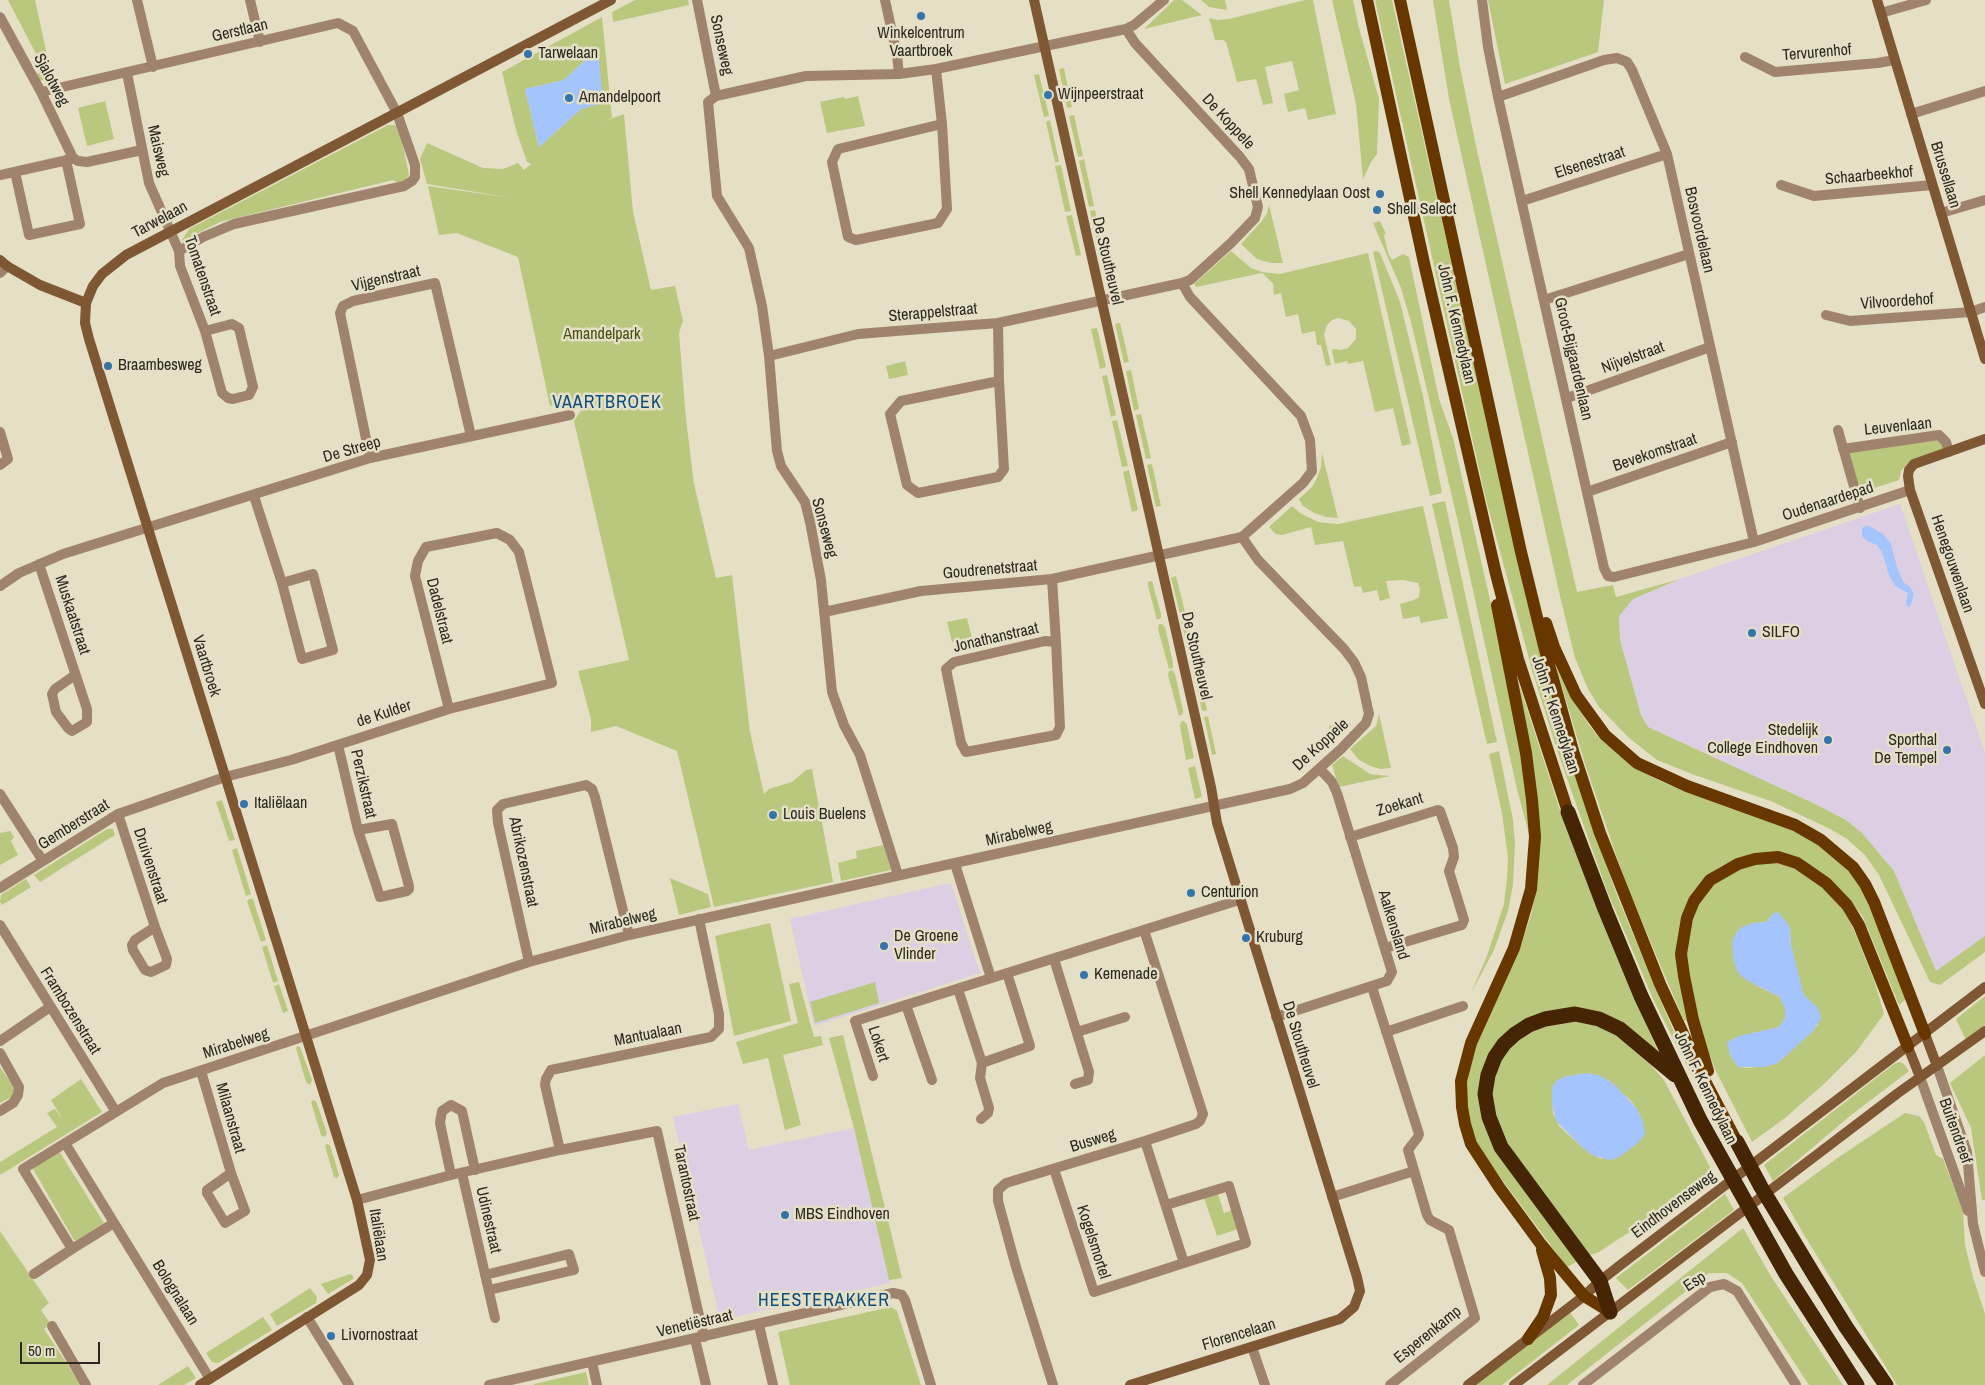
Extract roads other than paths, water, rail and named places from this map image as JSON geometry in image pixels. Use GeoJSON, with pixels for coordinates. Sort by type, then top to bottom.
{"type":"FeatureCollection","features":[{"type":"Feature","properties":{"kind":"highway","name":"John F. Kennedylaan"},"geometry":{"type":"LineString","coordinates":[[1568,812],[1641,996],[1679,1079],[1722,1162],[1786,1274],[1858,1385]]}},
{"type":"Feature","properties":{"kind":"highway"},"geometry":{"type":"LineString","coordinates":[[1610,1312],[1600,1281],[1501,1147],[1489,1117],[1485,1094],[1492,1066],[1504,1044],[1515,1034],[1545,1019],[1575,1014],[1598,1019],[1620,1029],[1679,1079]]}},
{"type":"Feature","properties":{"kind":"highway","name":"John F. Kennedylaan"},"geometry":{"type":"LineString","coordinates":[[1737,1142],[1760,1187],[1846,1327],[1886,1385]]}},
{"type":"Feature","properties":{"kind":"main road","name":"John F. Kennedylaan"},"geometry":{"type":"LineString","coordinates":[[1367,0],[1424,262],[1496,574],[1518,659],[1568,812]]}},
{"type":"Feature","properties":{"kind":"main road","name":"John F. Kennedylaan"},"geometry":{"type":"LineString","coordinates":[[1400,0],[1522,552],[1545,650],[1574,754],[1600,834],[1660,984],[1737,1142]]}},
{"type":"Feature","properties":{"kind":"main road"},"geometry":{"type":"LineString","coordinates":[[1408,0],[1409,44]]}},
{"type":"Feature","properties":{"kind":"main road"},"geometry":{"type":"LineString","coordinates":[[1522,552],[1554,647],[1565,672],[1576,695],[1605,735],[1637,763],[1687,786],[1794,825],[1836,850],[1853,867],[1865,884],[1874,902],[1925,1034]]}},
{"type":"Feature","properties":{"kind":"main road"},"geometry":{"type":"LineString","coordinates":[[1496,574],[1497,611],[1526,753],[1535,837],[1531,889],[1525,914],[1514,948],[1471,1042],[1461,1081],[1462,1106],[1465,1124],[1472,1144],[1481,1160],[1540,1243],[1584,1296],[1610,1312]]}},
{"type":"Feature","properties":{"kind":"main road"},"geometry":{"type":"LineString","coordinates":[[1718,1105],[1693,1020],[1682,954],[1687,918],[1694,901],[1710,880],[1738,864],[1755,859],[1778,857],[1797,863],[1812,872],[1837,894],[1847,905],[1859,925],[1908,1047]]}},
{"type":"Feature","properties":{"kind":"main road"},"geometry":{"type":"LineString","coordinates":[[1528,1339],[1543,1317],[1551,1295],[1548,1269],[1540,1243]]}},
{"type":"Feature","properties":{"kind":"street"},"geometry":{"type":"LineString","coordinates":[[137,0],[153,67]]}},
{"type":"Feature","properties":{"kind":"street"},"geometry":{"type":"LineString","coordinates":[[250,0],[260,42]]}},
{"type":"Feature","properties":{"kind":"street","name":"Sonseweg"},"geometry":{"type":"LineString","coordinates":[[696,0],[712,99],[717,196],[749,248],[762,306],[769,356],[777,451],[782,466],[805,502],[822,580],[832,692],[860,755],[898,875]]}},
{"type":"Feature","properties":{"kind":"street"},"geometry":{"type":"LineString","coordinates":[[885,0],[897,54],[899,74]]}},
{"type":"Feature","properties":{"kind":"street","name":"De Stoutheuvel"},"geometry":{"type":"LineString","coordinates":[[1034,0],[1219,833],[1360,1286],[1359,1296],[1354,1307]]}},
{"type":"Feature","properties":{"kind":"street"},"geometry":{"type":"LineString","coordinates":[[712,99],[806,76],[899,74],[936,70],[1126,29],[1134,25],[1164,0]]}},
{"type":"Feature","properties":{"kind":"street","name":"Groot-Bijgaardenlaan"},"geometry":{"type":"LineString","coordinates":[[1482,0],[1488,47],[1498,97],[1604,568],[1608,576],[1614,578],[1754,542]]}},
{"type":"Feature","properties":{"kind":"street","name":"Brussellaan"},"geometry":{"type":"LineString","coordinates":[[1877,0],[1985,359]]}},
{"type":"Feature","properties":{"kind":"street"},"geometry":{"type":"LineString","coordinates":[[1881,13],[1926,0]]}},
{"type":"Feature","properties":{"kind":"street","name":"Tarwelaan"},"geometry":{"type":"LineString","coordinates":[[86,303],[93,286],[109,268],[126,255],[607,1]]}},
{"type":"Feature","properties":{"kind":"street","name":"Sjalotweg"},"geometry":{"type":"LineString","coordinates":[[0,17],[41,92],[70,159],[80,224],[29,235],[15,172]]}},
{"type":"Feature","properties":{"kind":"street","name":"Gerstlaan"},"geometry":{"type":"LineString","coordinates":[[41,92],[338,23],[353,31],[397,113]]}},
{"type":"Feature","properties":{"kind":"street","name":"De Koppele"},"geometry":{"type":"LineString","coordinates":[[1100,301],[1182,283],[1196,275],[1255,218],[1258,207],[1250,169],[1135,44],[1126,29]]}},
{"type":"Feature","properties":{"kind":"street","name":"Tervurenhof"},"geometry":{"type":"LineString","coordinates":[[1745,57],[1775,72],[1894,60]]}},
{"type":"Feature","properties":{"kind":"street","name":"Bosvoordelaan"},"geometry":{"type":"LineString","coordinates":[[1498,97],[1604,60],[1617,58],[1627,62],[1632,70],[1667,154],[1754,542]]}},
{"type":"Feature","properties":{"kind":"street"},"geometry":{"type":"LineString","coordinates":[[936,70],[942,124],[946,210],[938,223],[856,240],[848,237],[832,162],[838,149],[942,124]]}},
{"type":"Feature","properties":{"kind":"street","name":"Maisweg"},"geometry":{"type":"LineString","coordinates":[[128,73],[150,183],[170,232]]}},
{"type":"Feature","properties":{"kind":"street"},"geometry":{"type":"LineString","coordinates":[[1911,114],[1985,91]]}},
{"type":"Feature","properties":{"kind":"street"},"geometry":{"type":"LineString","coordinates":[[178,251],[203,237],[234,224],[408,184],[415,177],[415,165],[397,113]]}},
{"type":"Feature","properties":{"kind":"street"},"geometry":{"type":"LineString","coordinates":[[0,176],[70,159],[87,162],[142,150]]}},
{"type":"Feature","properties":{"kind":"street","name":"Elsenestraat"},"geometry":{"type":"LineString","coordinates":[[1522,202],[1667,154]]}},
{"type":"Feature","properties":{"kind":"street","name":"Schaarbeekhof"},"geometry":{"type":"LineString","coordinates":[[1781,184],[1814,196],[1932,185]]}},
{"type":"Feature","properties":{"kind":"street"},"geometry":{"type":"LineString","coordinates":[[1941,213],[1985,200]]}},
{"type":"Feature","properties":{"kind":"street","name":"Tomatenstraat"},"geometry":{"type":"LineString","coordinates":[[170,232],[178,251],[180,266],[205,331],[224,396],[233,399],[249,395],[253,387],[239,328],[232,324],[205,331]]}},
{"type":"Feature","properties":{"kind":"street"},"geometry":{"type":"LineString","coordinates":[[1544,300],[1689,254]]}},
{"type":"Feature","properties":{"kind":"street"},"geometry":{"type":"LineString","coordinates":[[2,267],[40,285],[86,303]]}},
{"type":"Feature","properties":{"kind":"street","name":"Vijgenstraat"},"geometry":{"type":"LineString","coordinates":[[370,458],[340,314],[343,306],[353,301],[436,283],[471,436]]}},
{"type":"Feature","properties":{"kind":"street"},"geometry":{"type":"LineString","coordinates":[[1158,556],[1242,537],[1303,483],[1312,470],[1310,440],[1301,416],[1190,297],[1182,283]]}},
{"type":"Feature","properties":{"kind":"street","name":"Sterappelstraat"},"geometry":{"type":"LineString","coordinates":[[769,356],[858,334],[998,322],[1100,301]]}},
{"type":"Feature","properties":{"kind":"street","name":"Vaartbroek"},"geometry":{"type":"LineString","coordinates":[[86,303],[85,323],[89,339],[306,1037]]}},
{"type":"Feature","properties":{"kind":"street","name":"Vilvoordehof"},"geometry":{"type":"LineString","coordinates":[[1826,315],[1850,321],[1971,312],[1985,308]]}},
{"type":"Feature","properties":{"kind":"street"},"geometry":{"type":"LineString","coordinates":[[998,322],[1004,469],[998,477],[918,493],[907,485],[890,414],[901,401],[999,380]]}},
{"type":"Feature","properties":{"kind":"street","name":"Nijvelstraat"},"geometry":{"type":"LineString","coordinates":[[1566,398],[1710,347]]}},
{"type":"Feature","properties":{"kind":"street","name":"De Streep"},"geometry":{"type":"LineString","coordinates":[[148,529],[370,458],[570,415]]}},
{"type":"Feature","properties":{"kind":"street","name":"Leuvenlaan"},"geometry":{"type":"LineString","coordinates":[[1838,430],[1860,508]]}},
{"type":"Feature","properties":{"kind":"street"},"geometry":{"type":"LineString","coordinates":[[0,432],[8,459],[0,465]]}},
{"type":"Feature","properties":{"kind":"street","name":"Leuvenlaan"},"geometry":{"type":"LineString","coordinates":[[1843,449],[1939,435],[1946,442],[1949,452]]}},
{"type":"Feature","properties":{"kind":"street","name":"Leuvenlaan"},"geometry":{"type":"LineString","coordinates":[[1910,490],[1909,470],[1914,464],[1985,439]]}},
{"type":"Feature","properties":{"kind":"street","name":"Bevekomstraat"},"geometry":{"type":"LineString","coordinates":[[1587,492],[1732,442]]}},
{"type":"Feature","properties":{"kind":"street","name":"Oudenaardepad"},"geometry":{"type":"LineString","coordinates":[[1754,542],[1910,490]]}},
{"type":"Feature","properties":{"kind":"street","name":"Henegouwenlaan"},"geometry":{"type":"LineString","coordinates":[[1910,490],[1982,683],[1985,704]]}},
{"type":"Feature","properties":{"kind":"street"},"geometry":{"type":"LineString","coordinates":[[254,496],[282,582],[302,659],[333,650],[313,574],[282,582]]}},
{"type":"Feature","properties":{"kind":"street"},"geometry":{"type":"LineString","coordinates":[[0,586],[19,573],[63,554],[148,529]]}},
{"type":"Feature","properties":{"kind":"street","name":"Dadelstraat"},"geometry":{"type":"LineString","coordinates":[[449,709],[415,576],[418,561],[426,547],[497,533],[510,540],[519,552],[552,683]]}},
{"type":"Feature","properties":{"kind":"street","name":"De Koppele"},"geometry":{"type":"LineString","coordinates":[[1214,806],[1297,786],[1320,769],[1366,723],[1369,714],[1361,677],[1354,662],[1258,560],[1242,537]]}},
{"type":"Feature","properties":{"kind":"street","name":"Goudrenetstraat"},"geometry":{"type":"LineString","coordinates":[[824,612],[921,591],[1052,580],[1158,556]]}},
{"type":"Feature","properties":{"kind":"street","name":"Muskaatstraat"},"geometry":{"type":"LineString","coordinates":[[39,564],[87,709],[87,722],[72,731],[56,712],[52,694],[55,689],[75,675]]}},
{"type":"Feature","properties":{"kind":"street","name":"Jonathanstraat"},"geometry":{"type":"LineString","coordinates":[[1052,580],[1056,642],[1060,726],[1056,735],[966,752],[961,743],[953,705],[946,669],[948,666],[954,662],[1000,651],[1045,641],[1056,642]]}},
{"type":"Feature","properties":{"kind":"street","name":"de Kulder"},"geometry":{"type":"LineString","coordinates":[[225,777],[291,760],[449,709],[552,683]]}},
{"type":"Feature","properties":{"kind":"street","name":"Perzikstraat"},"geometry":{"type":"LineString","coordinates":[[338,744],[358,830],[380,897],[407,891],[409,886],[392,824],[358,830]]}},
{"type":"Feature","properties":{"kind":"street","name":"Aalkensland"},"geometry":{"type":"LineString","coordinates":[[1276,1017],[1387,981],[1391,977],[1392,972],[1334,786],[1320,769]]}},
{"type":"Feature","properties":{"kind":"street","name":"Gemberstraat"},"geometry":{"type":"LineString","coordinates":[[0,888],[118,814],[225,777]]}},
{"type":"Feature","properties":{"kind":"street","name":"Abrikozenstraat"},"geometry":{"type":"LineString","coordinates":[[529,962],[498,823],[497,810],[503,804],[586,784],[592,789],[629,935]]}},
{"type":"Feature","properties":{"kind":"street"},"geometry":{"type":"LineString","coordinates":[[0,794],[43,862]]}},
{"type":"Feature","properties":{"kind":"street","name":"Mirabelweg"},"geometry":{"type":"LineString","coordinates":[[65,1143],[164,1083],[529,962],[629,935],[699,919],[1214,806]]}},
{"type":"Feature","properties":{"kind":"street","name":"Zoekant"},"geometry":{"type":"LineString","coordinates":[[1350,837],[1438,810],[1453,848],[1454,857],[1450,871],[1464,920],[1462,924],[1385,948]]}},
{"type":"Feature","properties":{"kind":"street","name":"Druivenstraat"},"geometry":{"type":"LineString","coordinates":[[118,814],[154,927]]}},
{"type":"Feature","properties":{"kind":"street"},"geometry":{"type":"LineString","coordinates":[[955,864],[991,978]]}},
{"type":"Feature","properties":{"kind":"street"},"geometry":{"type":"LineString","coordinates":[[932,1080],[906,1005],[1239,900]]}},
{"type":"Feature","properties":{"kind":"street","name":"Mantualaan"},"geometry":{"type":"LineString","coordinates":[[560,1150],[545,1085],[551,1070],[711,1037],[719,1029],[719,1014],[699,919]]}},
{"type":"Feature","properties":{"kind":"street","name":"Frambozenstraat"},"geometry":{"type":"LineString","coordinates":[[0,925],[116,1112]]}},
{"type":"Feature","properties":{"kind":"street","name":"Busweg"},"geometry":{"type":"LineString","coordinates":[[1053,1385],[1029,1312],[997,1195],[998,1190],[1006,1183],[1196,1124],[1200,1121],[1203,1110],[1144,930]]}},
{"type":"Feature","properties":{"kind":"street"},"geometry":{"type":"LineString","coordinates":[[1054,959],[1089,1072],[1088,1080],[1075,1084]]}},
{"type":"Feature","properties":{"kind":"street"},"geometry":{"type":"LineString","coordinates":[[982,1063],[1030,1046],[1008,973]]}},
{"type":"Feature","properties":{"kind":"street","name":"Esperenkamp"},"geometry":{"type":"LineString","coordinates":[[1372,986],[1419,1134],[1408,1150],[1428,1218],[1449,1230],[1475,1318],[1390,1385]]}},
{"type":"Feature","properties":{"kind":"street","name":"Eindhovenseweg"},"geometry":{"type":"LineString","coordinates":[[1468,1385],[1584,1296],[1600,1281],[1985,988]]}},
{"type":"Feature","properties":{"kind":"street"},"geometry":{"type":"LineString","coordinates":[[958,989],[982,1063],[980,1078],[989,1108],[988,1113],[981,1119]]}},
{"type":"Feature","properties":{"kind":"street","name":"Lokert"},"geometry":{"type":"LineString","coordinates":[[873,1076],[855,1021],[906,1005]]}},
{"type":"Feature","properties":{"kind":"street"},"geometry":{"type":"LineString","coordinates":[[1386,1032],[1463,1006]]}},
{"type":"Feature","properties":{"kind":"street"},"geometry":{"type":"LineString","coordinates":[[0,1041],[50,1007]]}},
{"type":"Feature","properties":{"kind":"street"},"geometry":{"type":"LineString","coordinates":[[1077,1032],[1125,1017]]}},
{"type":"Feature","properties":{"kind":"street"},"geometry":{"type":"LineString","coordinates":[[1514,1385],[1920,1077],[1985,1031]]}},
{"type":"Feature","properties":{"kind":"street"},"geometry":{"type":"LineString","coordinates":[[1925,1034],[1937,1066]]}},
{"type":"Feature","properties":{"kind":"street","name":"Italiëlaan"},"geometry":{"type":"LineString","coordinates":[[200,1385],[359,1285],[367,1275],[370,1260],[357,1200],[306,1037]]}},
{"type":"Feature","properties":{"kind":"street"},"geometry":{"type":"LineString","coordinates":[[1908,1047],[1920,1077]]}},
{"type":"Feature","properties":{"kind":"street"},"geometry":{"type":"LineString","coordinates":[[0,1054],[19,1087],[18,1095],[13,1103],[0,1111]]}},
{"type":"Feature","properties":{"kind":"street","name":"Buitendreef"},"geometry":{"type":"LineString","coordinates":[[1937,1066],[1967,1152],[1973,1224]]}},
{"type":"Feature","properties":{"kind":"street","name":"Milaanstraat"},"geometry":{"type":"LineString","coordinates":[[201,1071],[231,1173],[245,1211],[225,1223],[207,1194],[207,1190],[231,1173]]}},
{"type":"Feature","properties":{"kind":"street","name":"Buitendreef"},"geometry":{"type":"LineString","coordinates":[[1920,1077],[1973,1224],[1985,1272]]}},
{"type":"Feature","properties":{"kind":"street"},"geometry":{"type":"LineString","coordinates":[[451,1175],[440,1123],[442,1110],[451,1105],[462,1111],[475,1170]]}},
{"type":"Feature","properties":{"kind":"street","name":"Tarantostraat"},"geometry":{"type":"LineString","coordinates":[[357,1200],[462,1172],[654,1130],[658,1132],[700,1338]]}},
{"type":"Feature","properties":{"kind":"street"},"geometry":{"type":"LineString","coordinates":[[1145,1141],[1184,1263]]}},
{"type":"Feature","properties":{"kind":"street"},"geometry":{"type":"LineString","coordinates":[[65,1143],[23,1169],[72,1249]]}},
{"type":"Feature","properties":{"kind":"street","name":"Bolognalaan"},"geometry":{"type":"LineString","coordinates":[[65,1143],[210,1379]]}},
{"type":"Feature","properties":{"kind":"street","name":"Kogelsmortel"},"geometry":{"type":"LineString","coordinates":[[1054,1169],[1094,1292],[1246,1243],[1229,1186],[1166,1205]]}},
{"type":"Feature","properties":{"kind":"street"},"geometry":{"type":"LineString","coordinates":[[1332,1197],[1414,1171]]}},
{"type":"Feature","properties":{"kind":"street","name":"Udinestraat"},"geometry":{"type":"LineString","coordinates":[[462,1172],[495,1318]]}},
{"type":"Feature","properties":{"kind":"street"},"geometry":{"type":"LineString","coordinates":[[34,1274],[114,1223]]}},
{"type":"Feature","properties":{"kind":"street","name":"Udinestraat"},"geometry":{"type":"LineString","coordinates":[[485,1274],[569,1254],[574,1270],[489,1290]]}},
{"type":"Feature","properties":{"kind":"street","name":"Esp"},"geometry":{"type":"LineString","coordinates":[[1583,1385],[1710,1287],[1724,1284],[1737,1291],[1796,1385]]}},
{"type":"Feature","properties":{"kind":"street","name":"Venetiëstraat"},"geometry":{"type":"LineString","coordinates":[[489,1385],[893,1293],[902,1294],[906,1300],[931,1385]]}},
{"type":"Feature","properties":{"kind":"street","name":"Florencelaan"},"geometry":{"type":"LineString","coordinates":[[1130,1385],[1331,1322],[1346,1315],[1354,1307]]}},
{"type":"Feature","properties":{"kind":"street"},"geometry":{"type":"LineString","coordinates":[[307,1317],[349,1385]]}},
{"type":"Feature","properties":{"kind":"street"},"geometry":{"type":"LineString","coordinates":[[759,1324],[773,1385]]}},
{"type":"Feature","properties":{"kind":"street"},"geometry":{"type":"LineString","coordinates":[[52,1326],[86,1385]]}},
{"type":"Feature","properties":{"kind":"street"},"geometry":{"type":"LineString","coordinates":[[700,1338],[706,1385]]}},
{"type":"Feature","properties":{"kind":"street"},"geometry":{"type":"LineString","coordinates":[[1252,1346],[1265,1385]]}},
{"type":"Feature","properties":{"kind":"street"},"geometry":{"type":"LineString","coordinates":[[592,1362],[597,1385]]}},
{"type":"Feature","properties":{"kind":"water"},"geometry":{"type":"Polygon","coordinates":[[[598,48],[603,103],[581,109],[539,147],[525,89],[564,80],[598,48]]]}},
{"type":"Feature","properties":{"kind":"water"},"geometry":{"type":"Polygon","coordinates":[[[1867,525],[1883,534],[1891,544],[1903,582],[1910,587],[1914,594],[1910,607],[1906,603],[1908,593],[1895,586],[1889,575],[1882,552],[1877,545],[1867,541],[1862,536],[1862,528],[1867,525]]]}},
{"type":"Feature","properties":{"kind":"water"},"geometry":{"type":"Polygon","coordinates":[[[1778,912],[1790,927],[1791,945],[1804,995],[1817,1007],[1821,1019],[1812,1032],[1779,1062],[1766,1067],[1738,1067],[1730,1055],[1727,1042],[1739,1036],[1779,1027],[1785,1018],[1785,1010],[1780,997],[1746,980],[1739,974],[1734,963],[1732,942],[1736,933],[1742,927],[1753,923],[1766,922],[1774,913],[1778,912]]]}},
{"type":"Feature","properties":{"kind":"water"},"geometry":{"type":"Polygon","coordinates":[[[1586,1073],[1598,1075],[1617,1087],[1637,1109],[1643,1122],[1645,1134],[1639,1142],[1618,1158],[1609,1160],[1592,1155],[1556,1121],[1552,1105],[1552,1088],[1556,1081],[1564,1077],[1586,1073]]]}},
{"type":"Feature","properties":{"kind":"place","name":"Winkelcentrum Vaartbroek"},"geometry":{"type":"Point","coordinates":[921,16]}},
{"type":"Feature","properties":{"kind":"place","name":"Tarwelaan"},"geometry":{"type":"Point","coordinates":[528,54]}},
{"type":"Feature","properties":{"kind":"place","name":"Wijnpeerstraat"},"geometry":{"type":"Point","coordinates":[1048,95]}},
{"type":"Feature","properties":{"kind":"place","name":"Amandelpoort"},"geometry":{"type":"Point","coordinates":[569,98]}},
{"type":"Feature","properties":{"kind":"place","name":"Shell Kennedylaan Oost"},"geometry":{"type":"Point","coordinates":[1380,194]}},
{"type":"Feature","properties":{"kind":"place","name":"Shell Select"},"geometry":{"type":"Point","coordinates":[1377,210]}},
{"type":"Feature","properties":{"kind":"place","name":"Braambesweg"},"geometry":{"type":"Point","coordinates":[108,366]}},
{"type":"Feature","properties":{"kind":"place","name":"SILFO"},"geometry":{"type":"Point","coordinates":[1752,633]}},
{"type":"Feature","properties":{"kind":"place","name":"Stedelijk College Eindhoven"},"geometry":{"type":"Point","coordinates":[1828,740]}},
{"type":"Feature","properties":{"kind":"place","name":"Sporthal De Tempel"},"geometry":{"type":"Point","coordinates":[1947,750]}},
{"type":"Feature","properties":{"kind":"place","name":"Italiëlaan"},"geometry":{"type":"Point","coordinates":[244,804]}},
{"type":"Feature","properties":{"kind":"place","name":"Louis Buelens"},"geometry":{"type":"Point","coordinates":[773,815]}},
{"type":"Feature","properties":{"kind":"place","name":"Centurion"},"geometry":{"type":"Point","coordinates":[1191,893]}},
{"type":"Feature","properties":{"kind":"place","name":"Kruburg"},"geometry":{"type":"Point","coordinates":[1246,938]}},
{"type":"Feature","properties":{"kind":"place","name":"De Groene Vlinder"},"geometry":{"type":"Point","coordinates":[884,946]}},
{"type":"Feature","properties":{"kind":"place","name":"Kemenade"},"geometry":{"type":"Point","coordinates":[1084,975]}},
{"type":"Feature","properties":{"kind":"place","name":"MBS Eindhoven"},"geometry":{"type":"Point","coordinates":[785,1215]}},
{"type":"Feature","properties":{"kind":"place","name":"Livornostraat"},"geometry":{"type":"Point","coordinates":[331,1336]}},
{"type":"Feature","properties":{"kind":"district","name":"VAARTBROEK"},"geometry":{"type":"Point","coordinates":[607,403]}},
{"type":"Feature","properties":{"kind":"district","name":"HEESTERAKKER"},"geometry":{"type":"Point","coordinates":[824,1301]}},
{"type":"Feature","properties":{"kind":"park label","name":"Amandelpark"},"geometry":{"type":"Point","coordinates":[602,335]}}]}
